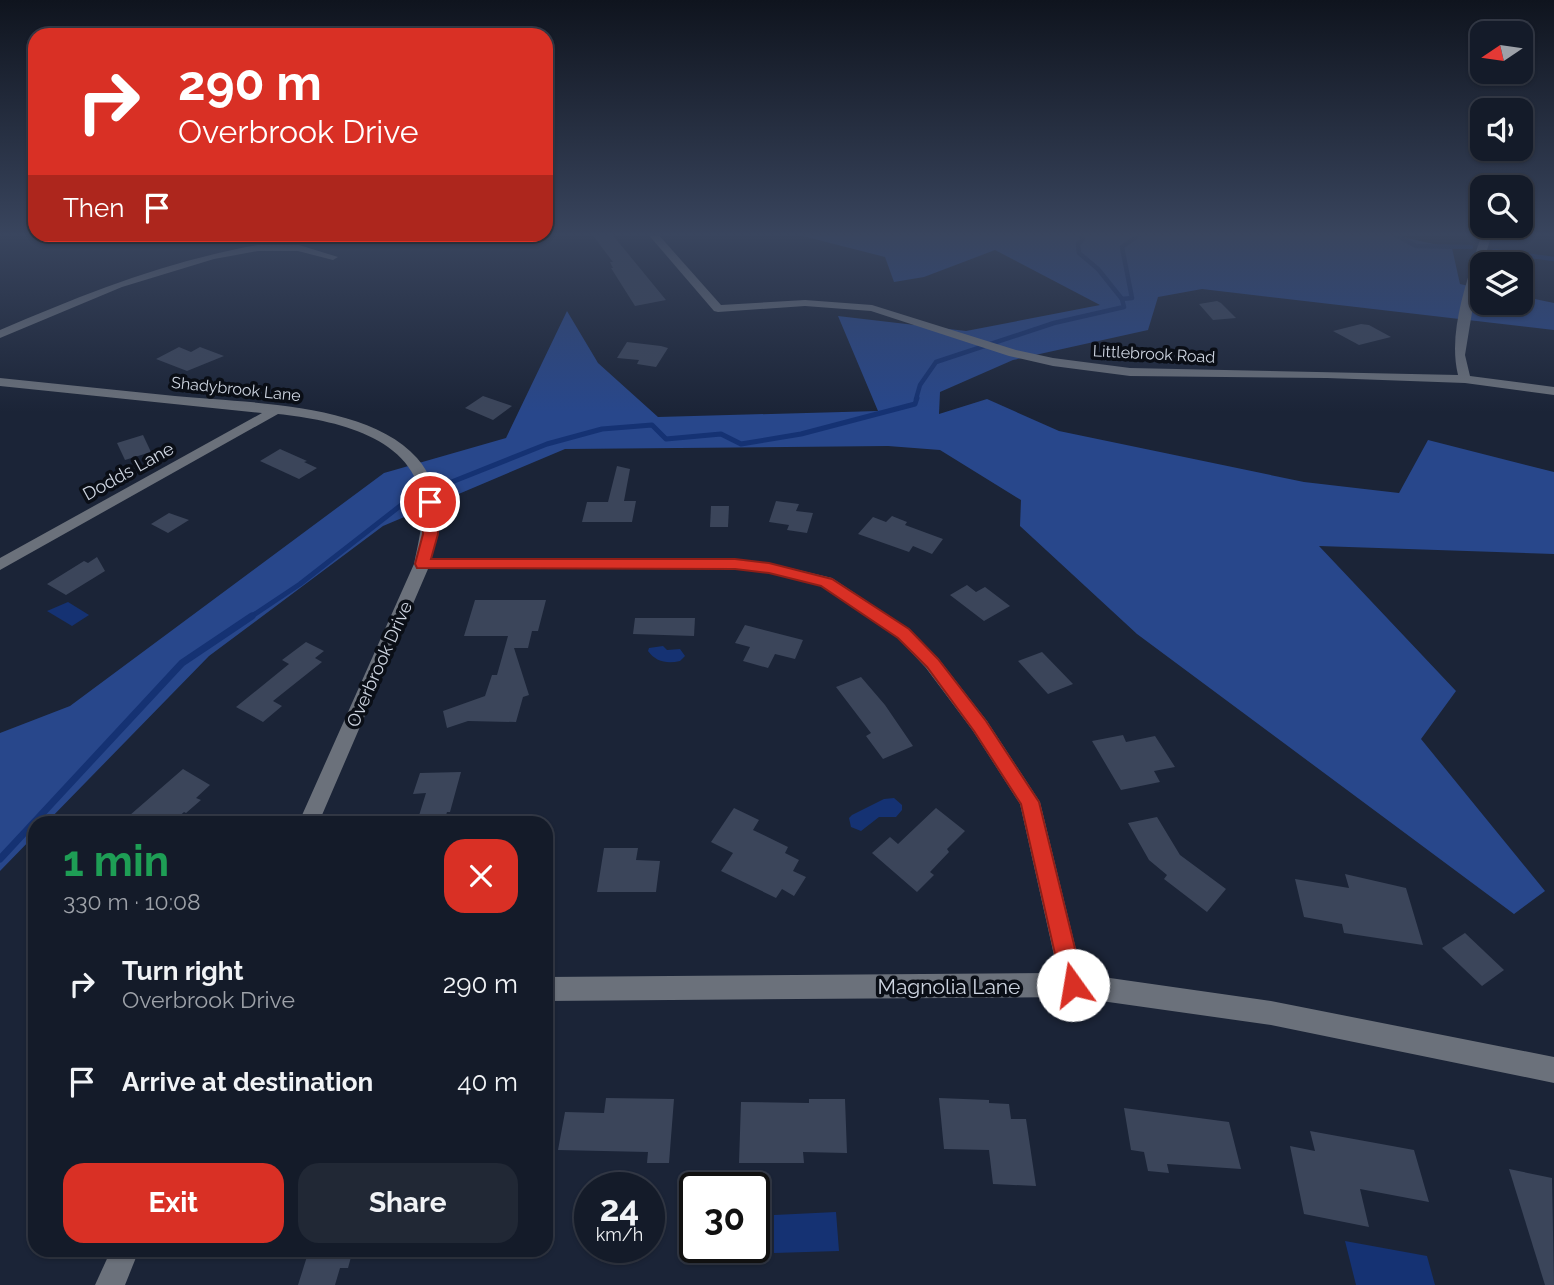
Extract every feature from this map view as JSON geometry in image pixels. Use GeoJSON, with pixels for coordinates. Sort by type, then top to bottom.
{"type":"FeatureCollection","features":[{"type":"Feature","properties":{"kind":"street"},"geometry":{"type":"LineString","coordinates":[[0,334],[98,293]]}},
{"type":"Feature","properties":{"kind":"street","name":"Littlebrook Road"},"geometry":{"type":"LineString","coordinates":[[704,293],[718,309],[805,303],[849,305],[894,313],[996,348],[1054,362],[1130,372],[1327,374],[1465,379],[1554,391]]}},
{"type":"Feature","properties":{"kind":"street"},"geometry":{"type":"LineString","coordinates":[[1465,379],[1459,355],[1470,293]]}},
{"type":"Feature","properties":{"kind":"street","name":"Shadybrook Lane"},"geometry":{"type":"LineString","coordinates":[[0,382],[276,410],[339,419],[382,437],[398,448],[419,471],[430,502]]}},
{"type":"Feature","properties":{"kind":"street","name":"Dodds Lane"},"geometry":{"type":"LineString","coordinates":[[0,565],[276,410]]}},
{"type":"Feature","properties":{"kind":"street","name":"Overbrook Drive"},"geometry":{"type":"LineString","coordinates":[[312,816],[422,564],[430,534],[430,502]]}},
{"type":"Feature","properties":{"kind":"street"},"geometry":{"type":"LineString","coordinates":[[422,564],[735,564],[769,568],[826,582],[904,634],[933,663],[980,726],[1030,802],[1073,985]]}},
{"type":"Feature","properties":{"kind":"street","name":"Magnolia Lane"},"geometry":{"type":"LineString","coordinates":[[553,989],[1073,985],[1271,1013],[1554,1070]]}},
{"type":"Feature","properties":{"kind":"street"},"geometry":{"type":"LineString","coordinates":[[110,1285],[122,1257]]}},
{"type":"Feature","properties":{"kind":"shaded area"},"geometry":{"type":"Polygon","coordinates":[[[1077,293],[1180,293],[1158,297],[1148,330],[1013,360],[940,392],[939,414],[987,399],[1059,431],[1304,482],[1399,493],[1428,440],[1554,472],[1554,554],[1319,546],[1456,691],[1421,739],[1545,891],[1514,914],[1137,634],[1020,526],[1021,500],[940,450],[888,446],[565,449],[383,526],[209,656],[53,816],[28,816],[28,842],[0,871],[0,733],[70,706],[384,473],[506,438],[567,311],[598,363],[658,417],[878,411],[838,316],[966,331],[1100,305],[1077,293]]]}},
{"type":"Feature","properties":{"kind":"shaded area"},"geometry":{"type":"Polygon","coordinates":[[[1236,293],[1470,293],[1470,315],[1533,315],[1533,299],[1554,303],[1554,330],[1236,293]]]}},
{"type":"Feature","properties":{"kind":"shaded area"},"geometry":{"type":"Polygon","coordinates":[[[68,602],[89,615],[72,626],[47,611],[68,602]]]}},
{"type":"Feature","properties":{"kind":"shaded area"},"geometry":{"type":"Polygon","coordinates":[[[663,646],[667,650],[680,649],[685,656],[680,661],[666,662],[658,660],[648,651],[649,648],[663,646]]]}},
{"type":"Feature","properties":{"kind":"shaded area"},"geometry":{"type":"Polygon","coordinates":[[[894,798],[902,805],[902,810],[896,817],[879,817],[861,831],[851,827],[849,818],[852,815],[884,799],[894,798]]]}},
{"type":"Feature","properties":{"kind":"shaded area"},"geometry":{"type":"Polygon","coordinates":[[[836,1212],[839,1251],[774,1253],[774,1215],[836,1212]]]}},
{"type":"Feature","properties":{"kind":"shaded area"},"geometry":{"type":"Polygon","coordinates":[[[1345,1241],[1427,1256],[1435,1285],[1356,1285],[1345,1241]]]}},
{"type":"Feature","properties":{"kind":"building"},"geometry":{"type":"Polygon","coordinates":[[[627,293],[660,293],[666,300],[635,306],[627,293]]]}},
{"type":"Feature","properties":{"kind":"building"},"geometry":{"type":"Polygon","coordinates":[[[1217,301],[1236,318],[1213,320],[1199,304],[1217,301]]]}},
{"type":"Feature","properties":{"kind":"building"},"geometry":{"type":"Polygon","coordinates":[[[1361,324],[1369,325],[1391,337],[1359,345],[1333,331],[1361,324]]]}},
{"type":"Feature","properties":{"kind":"building"},"geometry":{"type":"Polygon","coordinates":[[[627,342],[668,348],[656,367],[637,364],[639,360],[617,358],[627,342]]]}},
{"type":"Feature","properties":{"kind":"building"},"geometry":{"type":"Polygon","coordinates":[[[179,347],[191,352],[200,347],[224,356],[187,371],[156,359],[179,347]]]}},
{"type":"Feature","properties":{"kind":"building"},"geometry":{"type":"Polygon","coordinates":[[[483,396],[512,406],[493,420],[465,408],[483,396]]]}},
{"type":"Feature","properties":{"kind":"building"},"geometry":{"type":"Polygon","coordinates":[[[143,435],[151,452],[125,460],[117,443],[143,435]]]}},
{"type":"Feature","properties":{"kind":"building"},"geometry":{"type":"Polygon","coordinates":[[[280,449],[317,468],[299,479],[260,461],[280,449]]]}},
{"type":"Feature","properties":{"kind":"building"},"geometry":{"type":"Polygon","coordinates":[[[617,466],[630,469],[624,501],[636,501],[632,522],[582,522],[587,502],[608,502],[617,466]]]}},
{"type":"Feature","properties":{"kind":"building"},"geometry":{"type":"Polygon","coordinates":[[[776,501],[799,504],[796,511],[813,513],[807,533],[787,530],[789,525],[769,522],[776,501]]]}},
{"type":"Feature","properties":{"kind":"building"},"geometry":{"type":"Polygon","coordinates":[[[711,506],[729,506],[728,527],[710,527],[711,506]]]}},
{"type":"Feature","properties":{"kind":"building"},"geometry":{"type":"Polygon","coordinates":[[[169,513],[189,520],[168,533],[151,524],[169,513]]]}},
{"type":"Feature","properties":{"kind":"building"},"geometry":{"type":"Polygon","coordinates":[[[892,516],[907,522],[905,525],[943,539],[932,554],[913,546],[909,552],[858,534],[873,517],[886,522],[892,516]]]}},
{"type":"Feature","properties":{"kind":"building"},"geometry":{"type":"Polygon","coordinates":[[[97,557],[105,571],[66,595],[47,584],[84,561],[88,563],[97,557]]]}},
{"type":"Feature","properties":{"kind":"building"},"geometry":{"type":"Polygon","coordinates":[[[967,585],[976,592],[985,587],[1010,606],[984,621],[950,595],[967,585]]]}},
{"type":"Feature","properties":{"kind":"building"},"geometry":{"type":"Polygon","coordinates":[[[475,600],[546,600],[538,631],[532,631],[528,648],[514,648],[529,695],[523,697],[516,722],[468,721],[447,728],[443,711],[485,696],[492,675],[497,675],[508,636],[464,636],[475,600]]]}},
{"type":"Feature","properties":{"kind":"building"},"geometry":{"type":"Polygon","coordinates":[[[635,618],[695,618],[694,636],[633,634],[635,618]]]}},
{"type":"Feature","properties":{"kind":"building"},"geometry":{"type":"Polygon","coordinates":[[[745,625],[803,640],[795,659],[775,654],[768,668],[743,661],[750,647],[735,643],[745,625]]]}},
{"type":"Feature","properties":{"kind":"building"},"geometry":{"type":"Polygon","coordinates":[[[306,642],[324,651],[315,658],[322,662],[273,701],[282,706],[263,722],[236,707],[289,664],[282,660],[306,642]]]}},
{"type":"Feature","properties":{"kind":"building"},"geometry":{"type":"Polygon","coordinates":[[[1042,652],[1073,684],[1048,694],[1018,661],[1042,652]]]}},
{"type":"Feature","properties":{"kind":"building"},"geometry":{"type":"Polygon","coordinates":[[[861,677],[885,705],[913,746],[883,759],[866,736],[871,733],[836,687],[861,677]]]}},
{"type":"Feature","properties":{"kind":"building"},"geometry":{"type":"Polygon","coordinates":[[[1123,735],[1126,742],[1155,736],[1175,767],[1154,771],[1160,782],[1121,790],[1092,741],[1123,735]]]}},
{"type":"Feature","properties":{"kind":"building"},"geometry":{"type":"Polygon","coordinates":[[[183,769],[210,785],[196,798],[201,800],[180,816],[129,816],[183,769]]]}},
{"type":"Feature","properties":{"kind":"building"},"geometry":{"type":"Polygon","coordinates":[[[461,772],[450,812],[446,816],[419,816],[426,793],[413,794],[420,773],[461,772]]]}},
{"type":"Feature","properties":{"kind":"building"},"geometry":{"type":"Polygon","coordinates":[[[734,808],[759,820],[753,830],[788,847],[785,853],[799,860],[793,871],[806,877],[794,896],[782,889],[776,898],[721,871],[733,853],[711,842],[734,808]]]}},
{"type":"Feature","properties":{"kind":"building"},"geometry":{"type":"Polygon","coordinates":[[[936,808],[965,831],[947,849],[949,852],[930,872],[934,875],[917,892],[872,853],[890,837],[898,844],[936,808]]]}},
{"type":"Feature","properties":{"kind":"building"},"geometry":{"type":"Polygon","coordinates":[[[1157,817],[1180,855],[1226,889],[1207,912],[1164,879],[1167,875],[1149,860],[1128,823],[1157,817]]]}},
{"type":"Feature","properties":{"kind":"building"},"geometry":{"type":"Polygon","coordinates":[[[604,848],[638,848],[636,860],[660,861],[656,892],[597,892],[604,848]]]}},
{"type":"Feature","properties":{"kind":"building"},"geometry":{"type":"Polygon","coordinates":[[[1345,874],[1406,888],[1423,945],[1344,933],[1342,924],[1304,917],[1295,879],[1349,888],[1345,874]]]}},
{"type":"Feature","properties":{"kind":"building"},"geometry":{"type":"Polygon","coordinates":[[[1465,933],[1504,970],[1482,986],[1442,948],[1465,933]]]}},
{"type":"Feature","properties":{"kind":"building"},"geometry":{"type":"Polygon","coordinates":[[[606,1098],[674,1099],[669,1163],[647,1163],[648,1152],[558,1150],[565,1112],[604,1113],[606,1098]]]}},
{"type":"Feature","properties":{"kind":"building"},"geometry":{"type":"Polygon","coordinates":[[[939,1098],[989,1100],[989,1103],[1009,1104],[1011,1119],[1026,1119],[1036,1186],[993,1184],[989,1150],[944,1149],[939,1098]]]}},
{"type":"Feature","properties":{"kind":"building"},"geometry":{"type":"Polygon","coordinates":[[[809,1099],[845,1099],[847,1153],[803,1152],[804,1163],[739,1163],[741,1102],[809,1103],[809,1099]]]}},
{"type":"Feature","properties":{"kind":"building"},"geometry":{"type":"Polygon","coordinates":[[[1124,1108],[1229,1122],[1241,1169],[1167,1164],[1169,1173],[1148,1171],[1144,1152],[1131,1150],[1124,1108]]]}},
{"type":"Feature","properties":{"kind":"building"},"geometry":{"type":"Polygon","coordinates":[[[1310,1131],[1414,1150],[1429,1202],[1360,1189],[1369,1227],[1304,1214],[1290,1146],[1315,1151],[1310,1131]]]}},
{"type":"Feature","properties":{"kind":"building"},"geometry":{"type":"Polygon","coordinates":[[[1509,1169],[1552,1178],[1554,1285],[1545,1285],[1509,1169]]]}},
{"type":"Feature","properties":{"kind":"building"},"geometry":{"type":"Polygon","coordinates":[[[307,1257],[351,1257],[348,1268],[340,1268],[335,1285],[298,1285],[307,1257]]]}},
{"type":"Feature","properties":{"kind":"waterway"},"geometry":{"type":"LineString","coordinates":[[1117,293],[1122,299]]}},
{"type":"Feature","properties":{"kind":"waterway"},"geometry":{"type":"LineString","coordinates":[[1122,299],[1132,298],[1131,293]]}},
{"type":"Feature","properties":{"kind":"waterway"},"geometry":{"type":"LineString","coordinates":[[916,399],[920,385],[936,362],[1054,323],[1124,307],[1122,299]]}},
{"type":"Feature","properties":{"kind":"waterway"},"geometry":{"type":"LineString","coordinates":[[252,616],[300,584],[409,499],[547,444],[602,429],[652,425],[666,439],[721,434],[741,444],[801,434],[915,404],[917,398]]}},
{"type":"Feature","properties":{"kind":"waterway"},"geometry":{"type":"LineString","coordinates":[[40,816],[182,663],[252,616]]}},
{"type":"Feature","properties":{"kind":"waterway"},"geometry":{"type":"LineString","coordinates":[[0,859],[28,829]]}},
{"type":"Feature","properties":{"kind":"route"},"geometry":{"type":"LineString","coordinates":[[430,502],[430,534],[422,564],[735,564],[769,568],[826,582],[904,634],[933,663],[980,726],[1030,802],[1073,985]]}}]}
